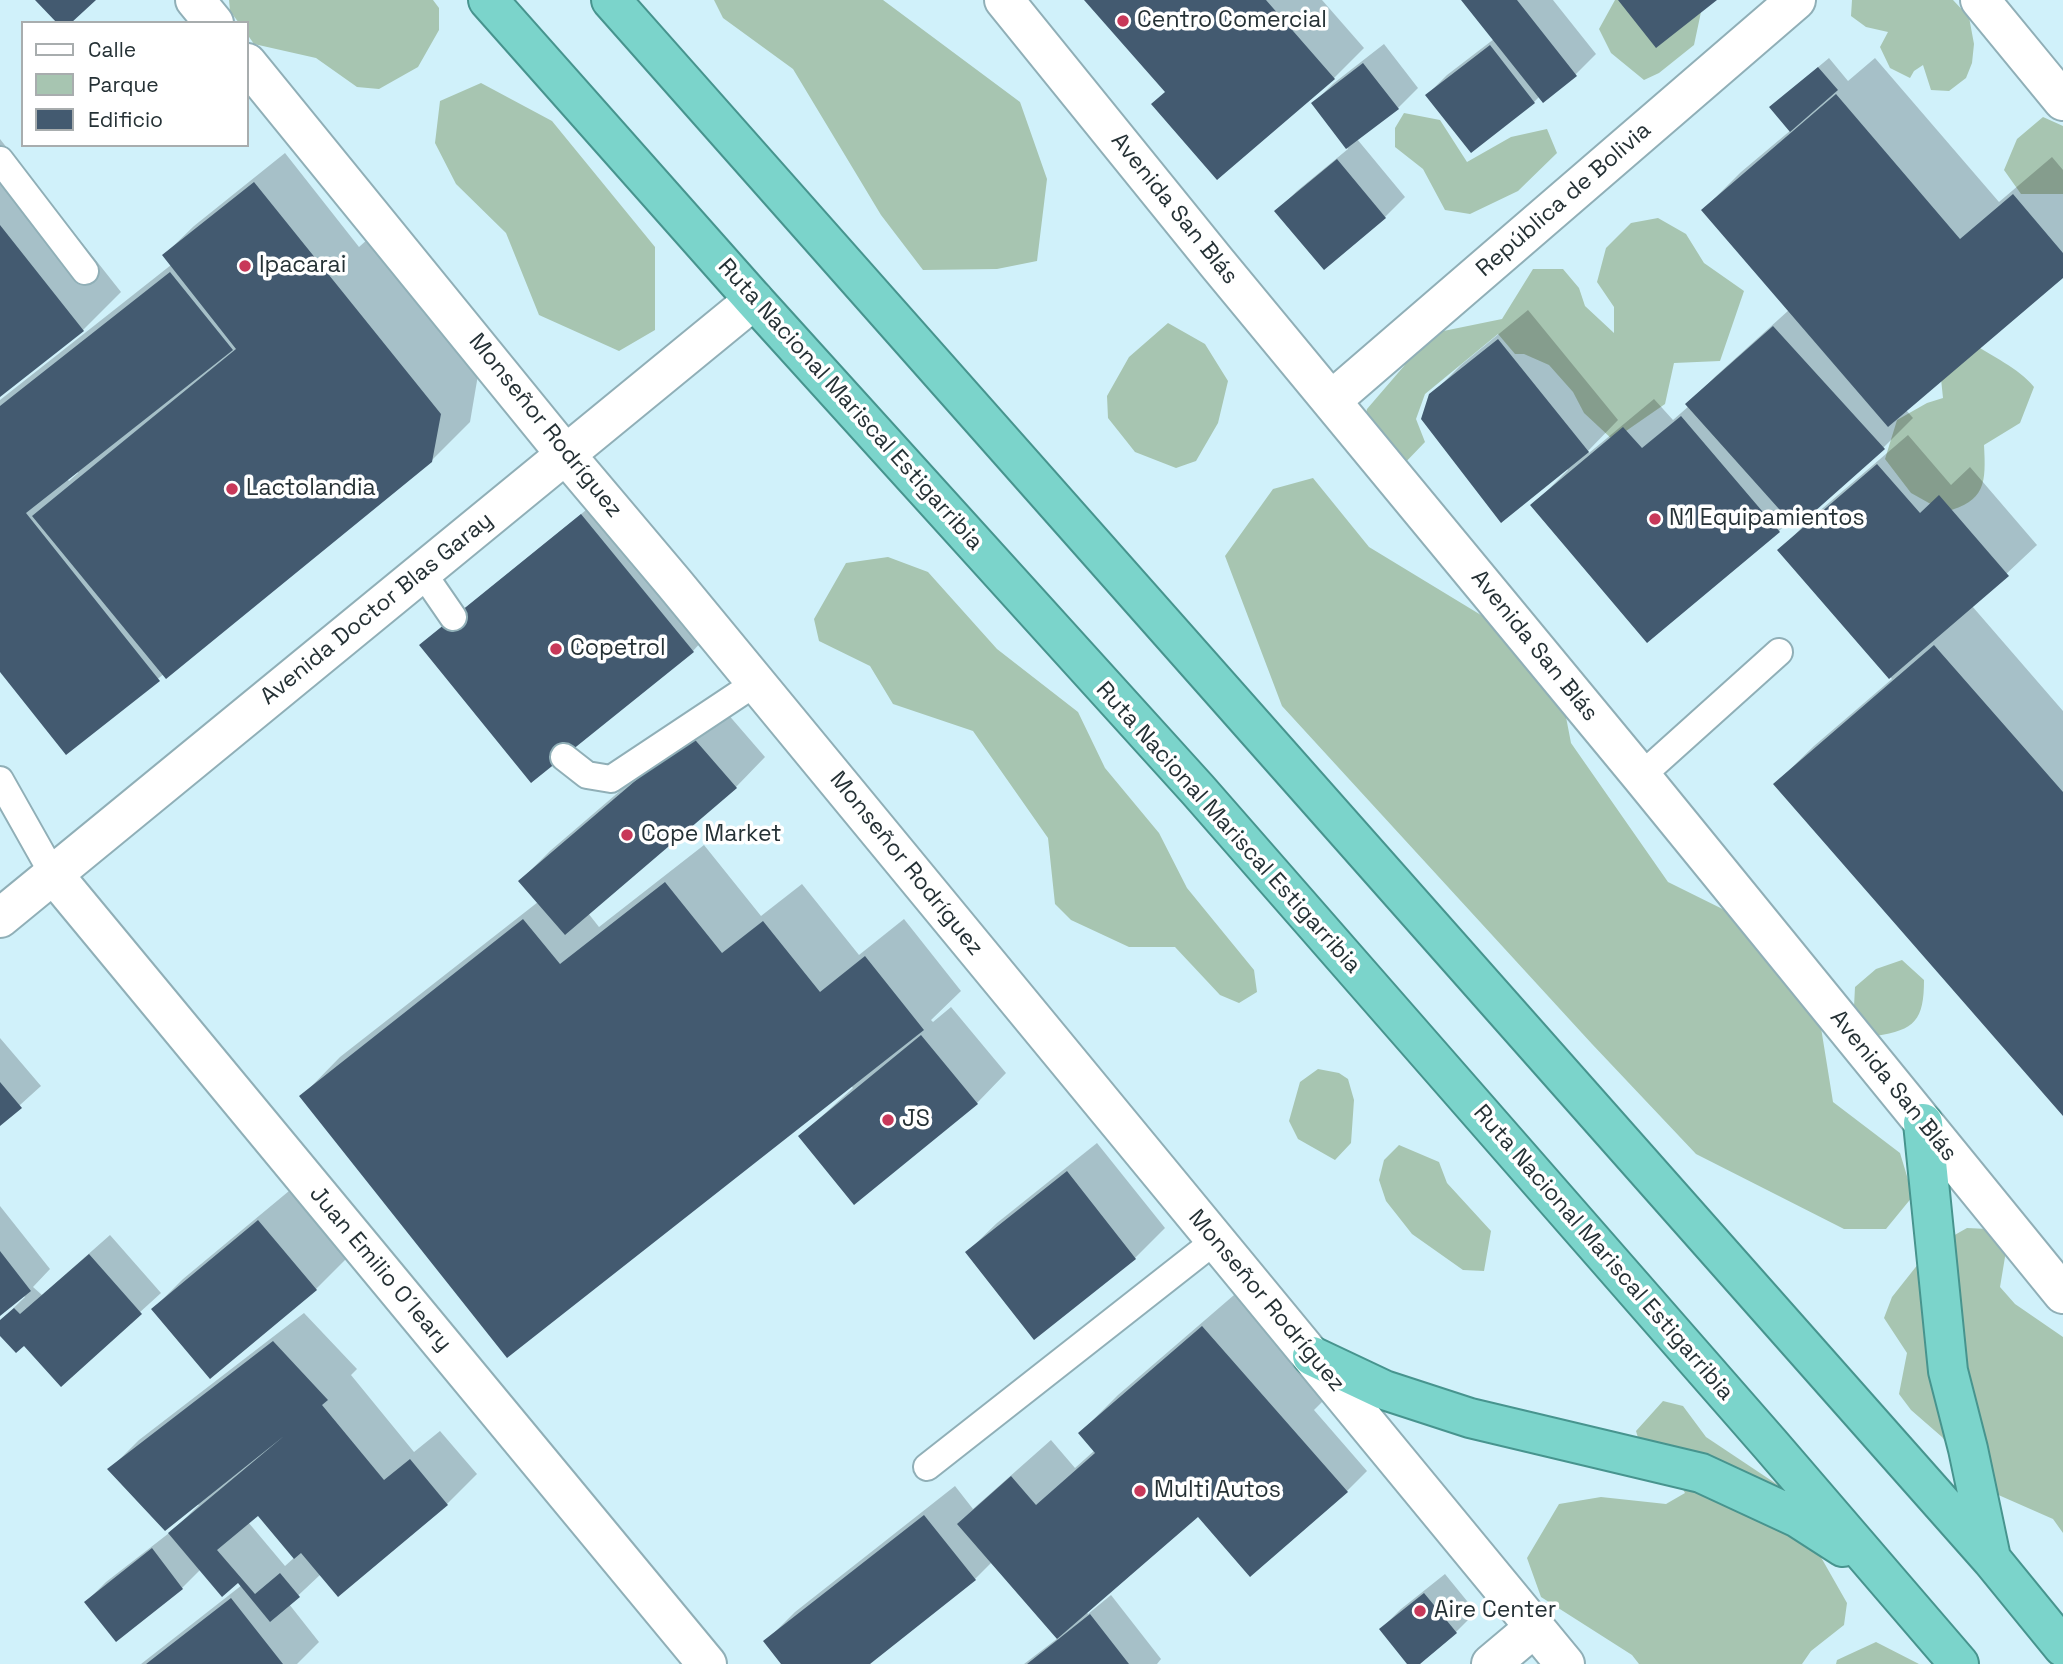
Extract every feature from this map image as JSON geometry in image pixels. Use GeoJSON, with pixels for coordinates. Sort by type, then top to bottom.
{"type":"FeatureCollection","features":[{"type":"Feature","properties":{"kind":"highway","name":"Ruta Nacional Mariscal Estigarribia"},"geometry":{"type":"LineString","coordinates":[[488,0],[754,300],[1198,790],[1959,1664]]}},
{"type":"Feature","properties":{"kind":"highway"},"geometry":{"type":"LineString","coordinates":[[611,0],[1992,1560],[2063,1647]]}},
{"type":"Feature","properties":{"kind":"highway"},"geometry":{"type":"LineString","coordinates":[[1923,1123],[1948,1371],[1992,1560]]}},
{"type":"Feature","properties":{"kind":"highway"},"geometry":{"type":"LineString","coordinates":[[1312,1356],[1384,1390],[1470,1418],[1701,1473],[1798,1518],[1880,1571]]}},
{"type":"Feature","properties":{"kind":"street"},"geometry":{"type":"LineString","coordinates":[[195,0],[212,21]]}},
{"type":"Feature","properties":{"kind":"street","name":"Avenida San Blás"},"geometry":{"type":"LineString","coordinates":[[1004,0],[2063,1294]]}},
{"type":"Feature","properties":{"kind":"street","name":"República de Bolivia"},"geometry":{"type":"LineString","coordinates":[[1332,400],[1796,0]]}},
{"type":"Feature","properties":{"kind":"street"},"geometry":{"type":"LineString","coordinates":[[1980,0],[2063,101]]}},
{"type":"Feature","properties":{"kind":"street","name":"Monseñor Rodríguez"},"geometry":{"type":"LineString","coordinates":[[248,64],[566,454],[757,682],[1565,1664]]}},
{"type":"Feature","properties":{"kind":"street","name":"Avenida Doctor Blas Garay"},"geometry":{"type":"LineString","coordinates":[[0,918],[754,300]]}},
{"type":"Feature","properties":{"kind":"street","name":"Juan Emilio O´leary"},"geometry":{"type":"LineString","coordinates":[[53,874],[707,1664]]}},
{"type":"Feature","properties":{"kind":"street"},"geometry":{"type":"LineString","coordinates":[[1491,1664],[1535,1627]]}},
{"type":"Feature","properties":{"kind":"lane"},"geometry":{"type":"LineString","coordinates":[[0,160],[85,271]]}},
{"type":"Feature","properties":{"kind":"lane"},"geometry":{"type":"LineString","coordinates":[[422,572],[453,617]]}},
{"type":"Feature","properties":{"kind":"lane"},"geometry":{"type":"LineString","coordinates":[[1641,776],[1779,652]]}},
{"type":"Feature","properties":{"kind":"lane"},"geometry":{"type":"LineString","coordinates":[[564,757],[587,775],[611,779],[757,682]]}},
{"type":"Feature","properties":{"kind":"lane"},"geometry":{"type":"LineString","coordinates":[[0,780],[53,874]]}},
{"type":"Feature","properties":{"kind":"lane"},"geometry":{"type":"LineString","coordinates":[[927,1467],[1216,1240]]}},
{"type":"Feature","properties":{"kind":"green space"},"geometry":{"type":"Polygon","coordinates":[[[229,0],[433,0],[439,8],[439,30],[418,67],[379,89],[357,87],[316,58],[254,44],[248,35],[248,21],[238,21],[230,11],[229,0]]]}},
{"type":"Feature","properties":{"kind":"green space"},"geometry":{"type":"Polygon","coordinates":[[[714,0],[883,0],[1020,102],[1047,179],[1037,261],[997,269],[923,270],[881,215],[793,69],[723,18],[714,0]]]}},
{"type":"Feature","properties":{"kind":"green space"},"geometry":{"type":"Polygon","coordinates":[[[1615,0],[1691,0],[1701,12],[1694,45],[1659,73],[1644,80],[1611,53],[1599,29],[1615,0]]]}},
{"type":"Feature","properties":{"kind":"green space"},"geometry":{"type":"Polygon","coordinates":[[[1852,0],[1953,0],[1969,17],[1974,44],[1972,63],[1966,78],[1949,91],[1931,90],[1923,65],[1914,71],[1910,78],[1890,68],[1880,47],[1888,32],[1866,27],[1851,16],[1852,0]]]}},
{"type":"Feature","properties":{"kind":"green space"},"geometry":{"type":"Polygon","coordinates":[[[481,83],[552,121],[655,247],[655,330],[619,351],[539,315],[506,233],[456,184],[435,143],[440,101],[481,83]]]}},
{"type":"Feature","properties":{"kind":"green space"},"geometry":{"type":"Polygon","coordinates":[[[1404,113],[1440,120],[1467,162],[1511,137],[1547,129],[1557,153],[1518,191],[1470,214],[1445,210],[1423,169],[1395,147],[1395,128],[1404,113]]]}},
{"type":"Feature","properties":{"kind":"green space"},"geometry":{"type":"Polygon","coordinates":[[[2043,117],[2063,126],[2063,194],[2021,194],[2004,170],[2017,139],[2043,117]]]}},
{"type":"Feature","properties":{"kind":"green space"},"geometry":{"type":"Polygon","coordinates":[[[1658,218],[1686,234],[1704,263],[1744,291],[1720,361],[1674,363],[1665,404],[1613,440],[1584,413],[1573,392],[1549,365],[1524,354],[1515,354],[1498,334],[1425,394],[1416,419],[1425,442],[1401,467],[1358,450],[1367,409],[1404,366],[1419,336],[1502,319],[1533,269],[1563,269],[1579,288],[1585,306],[1614,333],[1614,307],[1597,282],[1606,248],[1631,223],[1658,218]]]}},
{"type":"Feature","properties":{"kind":"green space"},"geometry":{"type":"Polygon","coordinates":[[[1168,323],[1205,344],[1228,381],[1218,423],[1196,461],[1176,468],[1135,452],[1108,418],[1107,396],[1129,357],[1168,323]]]}},
{"type":"Feature","properties":{"kind":"green space"},"geometry":{"type":"Polygon","coordinates":[[[1971,342],[2013,368],[2034,387],[2020,423],[1984,445],[1985,470],[1981,489],[1969,502],[1945,512],[1911,493],[1885,459],[1897,420],[1927,403],[1943,398],[1940,369],[1971,342]]]}},
{"type":"Feature","properties":{"kind":"green space"},"geometry":{"type":"Polygon","coordinates":[[[1313,478],[1369,547],[1555,660],[1571,743],[1668,882],[1781,938],[1812,972],[1833,1102],[1900,1153],[1913,1196],[1886,1229],[1844,1229],[1696,1154],[1282,706],[1225,556],[1273,489],[1313,478]]]}},
{"type":"Feature","properties":{"kind":"green space"},"geometry":{"type":"Polygon","coordinates":[[[888,557],[928,572],[997,649],[1078,712],[1105,768],[1159,833],[1187,888],[1254,970],[1257,992],[1239,1003],[1220,995],[1175,947],[1129,947],[1071,920],[1055,904],[1048,838],[973,731],[893,704],[870,666],[819,641],[814,619],[846,563],[888,557]]]}},
{"type":"Feature","properties":{"kind":"green space"},"geometry":{"type":"Polygon","coordinates":[[[1902,960],[1924,980],[1919,1014],[1908,1026],[1876,1036],[1854,1007],[1855,987],[1876,969],[1902,960]]]}},
{"type":"Feature","properties":{"kind":"green space"},"geometry":{"type":"Polygon","coordinates":[[[1318,1069],[1339,1073],[1348,1079],[1354,1100],[1351,1143],[1335,1160],[1298,1139],[1289,1121],[1300,1082],[1318,1069]]]}},
{"type":"Feature","properties":{"kind":"green space"},"geometry":{"type":"Polygon","coordinates":[[[1399,1145],[1439,1162],[1447,1183],[1491,1231],[1484,1271],[1463,1270],[1412,1234],[1386,1201],[1379,1180],[1384,1160],[1399,1145]]]}},
{"type":"Feature","properties":{"kind":"green space"},"geometry":{"type":"Polygon","coordinates":[[[1967,1228],[1988,1229],[2007,1245],[2000,1287],[2015,1304],[2063,1337],[2063,1533],[2053,1519],[1978,1486],[1942,1437],[1911,1410],[1899,1394],[1907,1353],[1884,1318],[1892,1297],[1930,1249],[1967,1228]]]}},
{"type":"Feature","properties":{"kind":"green space"},"geometry":{"type":"Polygon","coordinates":[[[1663,1401],[1683,1406],[1706,1437],[1781,1487],[1847,1603],[1844,1625],[1811,1651],[1802,1664],[1639,1664],[1632,1655],[1541,1597],[1527,1558],[1559,1504],[1601,1497],[1666,1504],[1685,1493],[1675,1475],[1642,1451],[1636,1431],[1663,1401]]]}},
{"type":"Feature","properties":{"kind":"green space"},"geometry":{"type":"Polygon","coordinates":[[[1876,1642],[1919,1664],[1836,1664],[1837,1660],[1876,1642]]]}},
{"type":"Feature","properties":{"kind":"building"},"geometry":{"type":"Polygon","coordinates":[[[35,0],[96,0],[73,21],[55,21],[35,0]]]}},
{"type":"Feature","properties":{"kind":"building"},"geometry":{"type":"Polygon","coordinates":[[[1084,0],[1266,0],[1335,79],[1217,180],[1151,104],[1165,92],[1084,0]]]}},
{"type":"Feature","properties":{"kind":"building"},"geometry":{"type":"Polygon","coordinates":[[[1461,0],[1517,0],[1577,76],[1543,103],[1461,0]]]}},
{"type":"Feature","properties":{"kind":"building"},"geometry":{"type":"Polygon","coordinates":[[[1618,0],[1717,0],[1656,48],[1618,0]]]}},
{"type":"Feature","properties":{"kind":"building"},"geometry":{"type":"Polygon","coordinates":[[[1490,45],[1535,103],[1471,153],[1425,95],[1490,45]]]}},
{"type":"Feature","properties":{"kind":"building"},"geometry":{"type":"Polygon","coordinates":[[[1363,63],[1399,109],[1346,149],[1311,103],[1363,63]]]}},
{"type":"Feature","properties":{"kind":"building"},"geometry":{"type":"Polygon","coordinates":[[[1818,67],[1838,90],[1790,132],[1769,107],[1818,67]]]}},
{"type":"Feature","properties":{"kind":"building"},"geometry":{"type":"Polygon","coordinates":[[[1836,94],[1960,239],[2013,194],[2063,253],[2063,278],[1888,427],[1701,210],[1836,94]]]}},
{"type":"Feature","properties":{"kind":"building"},"geometry":{"type":"Polygon","coordinates":[[[1337,159],[1386,218],[1324,270],[1274,211],[1337,159]]]}},
{"type":"Feature","properties":{"kind":"building","name":"Lactolandia"},"geometry":{"type":"Polygon","coordinates":[[[254,182],[441,414],[432,462],[166,679],[32,516],[236,349],[162,255],[254,182]]]}},
{"type":"Feature","properties":{"kind":"building"},"geometry":{"type":"Polygon","coordinates":[[[0,225],[84,331],[0,397],[0,225]]]}},
{"type":"Feature","properties":{"kind":"building"},"geometry":{"type":"Polygon","coordinates":[[[170,272],[233,350],[26,513],[160,681],[66,755],[0,672],[0,406],[170,272]]]}},
{"type":"Feature","properties":{"kind":"building"},"geometry":{"type":"Polygon","coordinates":[[[1773,326],[1885,449],[1796,528],[1685,404],[1773,326]]]}},
{"type":"Feature","properties":{"kind":"building"},"geometry":{"type":"Polygon","coordinates":[[[1498,339],[1589,452],[1501,523],[1421,419],[1429,394],[1498,339]]]}},
{"type":"Feature","properties":{"kind":"building","name":"N1 Equipamientos"},"geometry":{"type":"Polygon","coordinates":[[[1681,416],[1780,532],[1647,643],[1530,505],[1623,427],[1642,448],[1681,416]]]}},
{"type":"Feature","properties":{"kind":"building"},"geometry":{"type":"Polygon","coordinates":[[[1877,464],[1920,513],[1939,495],[2009,576],[1889,679],[1777,550],[1877,464]]]}},
{"type":"Feature","properties":{"kind":"building","name":"Copetrol"},"geometry":{"type":"Polygon","coordinates":[[[581,514],[694,652],[531,783],[419,645],[581,514]]]}},
{"type":"Feature","properties":{"kind":"building"},"geometry":{"type":"Polygon","coordinates":[[[1934,645],[2063,792],[2063,1116],[1773,784],[1934,645]]]}},
{"type":"Feature","properties":{"kind":"building","name":"Cope Market"},"geometry":{"type":"Polygon","coordinates":[[[690,734],[737,788],[565,935],[518,881],[690,734]]]}},
{"type":"Feature","properties":{"kind":"building"},"geometry":{"type":"Polygon","coordinates":[[[665,882],[722,953],[763,921],[820,992],[865,956],[924,1030],[507,1358],[299,1096],[523,919],[560,964],[665,882]]]}},
{"type":"Feature","properties":{"kind":"building","name":"JS"},"geometry":{"type":"Polygon","coordinates":[[[921,1035],[978,1104],[854,1205],[798,1136],[921,1035]]]}},
{"type":"Feature","properties":{"kind":"building"},"geometry":{"type":"Polygon","coordinates":[[[0,1082],[22,1108],[0,1126],[0,1082]]]}},
{"type":"Feature","properties":{"kind":"building"},"geometry":{"type":"Polygon","coordinates":[[[1067,1171],[1136,1259],[1034,1340],[965,1252],[1067,1171]]]}},
{"type":"Feature","properties":{"kind":"building"},"geometry":{"type":"Polygon","coordinates":[[[258,1220],[317,1290],[210,1379],[151,1309],[258,1220]]]}},
{"type":"Feature","properties":{"kind":"building"},"geometry":{"type":"Polygon","coordinates":[[[0,1251],[31,1291],[0,1316],[0,1251]]]}},
{"type":"Feature","properties":{"kind":"building"},"geometry":{"type":"Polygon","coordinates":[[[89,1254],[142,1314],[61,1387],[24,1346],[16,1353],[0,1336],[0,1320],[14,1308],[20,1314],[89,1254]]]}},
{"type":"Feature","properties":{"kind":"building","name":"Multi Autos"},"geometry":{"type":"Polygon","coordinates":[[[1202,1326],[1348,1492],[1250,1577],[1198,1517],[1057,1639],[957,1524],[1011,1476],[1036,1505],[1095,1453],[1078,1433],[1202,1326]]]}},
{"type":"Feature","properties":{"kind":"building"},"geometry":{"type":"Polygon","coordinates":[[[273,1341],[328,1400],[322,1405],[384,1480],[410,1459],[448,1505],[338,1597],[301,1553],[294,1559],[258,1516],[217,1550],[255,1594],[280,1573],[300,1597],[270,1622],[238,1583],[222,1597],[168,1533],[284,1436],[165,1531],[107,1469],[273,1341]]]}},
{"type":"Feature","properties":{"kind":"building"},"geometry":{"type":"Polygon","coordinates":[[[924,1515],[976,1580],[870,1664],[781,1664],[763,1641],[924,1515]]]}},
{"type":"Feature","properties":{"kind":"building"},"geometry":{"type":"Polygon","coordinates":[[[152,1548],[183,1589],[116,1642],[84,1602],[152,1548]]]}},
{"type":"Feature","properties":{"kind":"building","name":"Aire Center"},"geometry":{"type":"Polygon","coordinates":[[[1424,1593],[1457,1633],[1420,1664],[1407,1664],[1379,1629],[1424,1593]]]}},
{"type":"Feature","properties":{"kind":"building"},"geometry":{"type":"Polygon","coordinates":[[[231,1598],[283,1664],[146,1664],[231,1598]]]}},
{"type":"Feature","properties":{"kind":"building"},"geometry":{"type":"Polygon","coordinates":[[[1090,1614],[1129,1664],[1027,1664],[1090,1614]]]}},
{"type":"Feature","properties":{"kind":"place","name":"Centro Comercial"},"geometry":{"type":"Point","coordinates":[1123,21]}},
{"type":"Feature","properties":{"kind":"place","name":"Ipacarai"},"geometry":{"type":"Point","coordinates":[245,266]}},
{"type":"Feature","properties":{"kind":"place","name":"Lactolandia"},"geometry":{"type":"Point","coordinates":[232,489]}},
{"type":"Feature","properties":{"kind":"place","name":"N1 Equipamientos"},"geometry":{"type":"Point","coordinates":[1655,519]}},
{"type":"Feature","properties":{"kind":"place","name":"Copetrol"},"geometry":{"type":"Point","coordinates":[556,649]}},
{"type":"Feature","properties":{"kind":"place","name":"Cope Market"},"geometry":{"type":"Point","coordinates":[627,835]}},
{"type":"Feature","properties":{"kind":"place","name":"JS"},"geometry":{"type":"Point","coordinates":[888,1120]}},
{"type":"Feature","properties":{"kind":"place","name":"Multi Autos"},"geometry":{"type":"Point","coordinates":[1140,1491]}},
{"type":"Feature","properties":{"kind":"place","name":"Aire Center"},"geometry":{"type":"Point","coordinates":[1420,1611]}}]}
